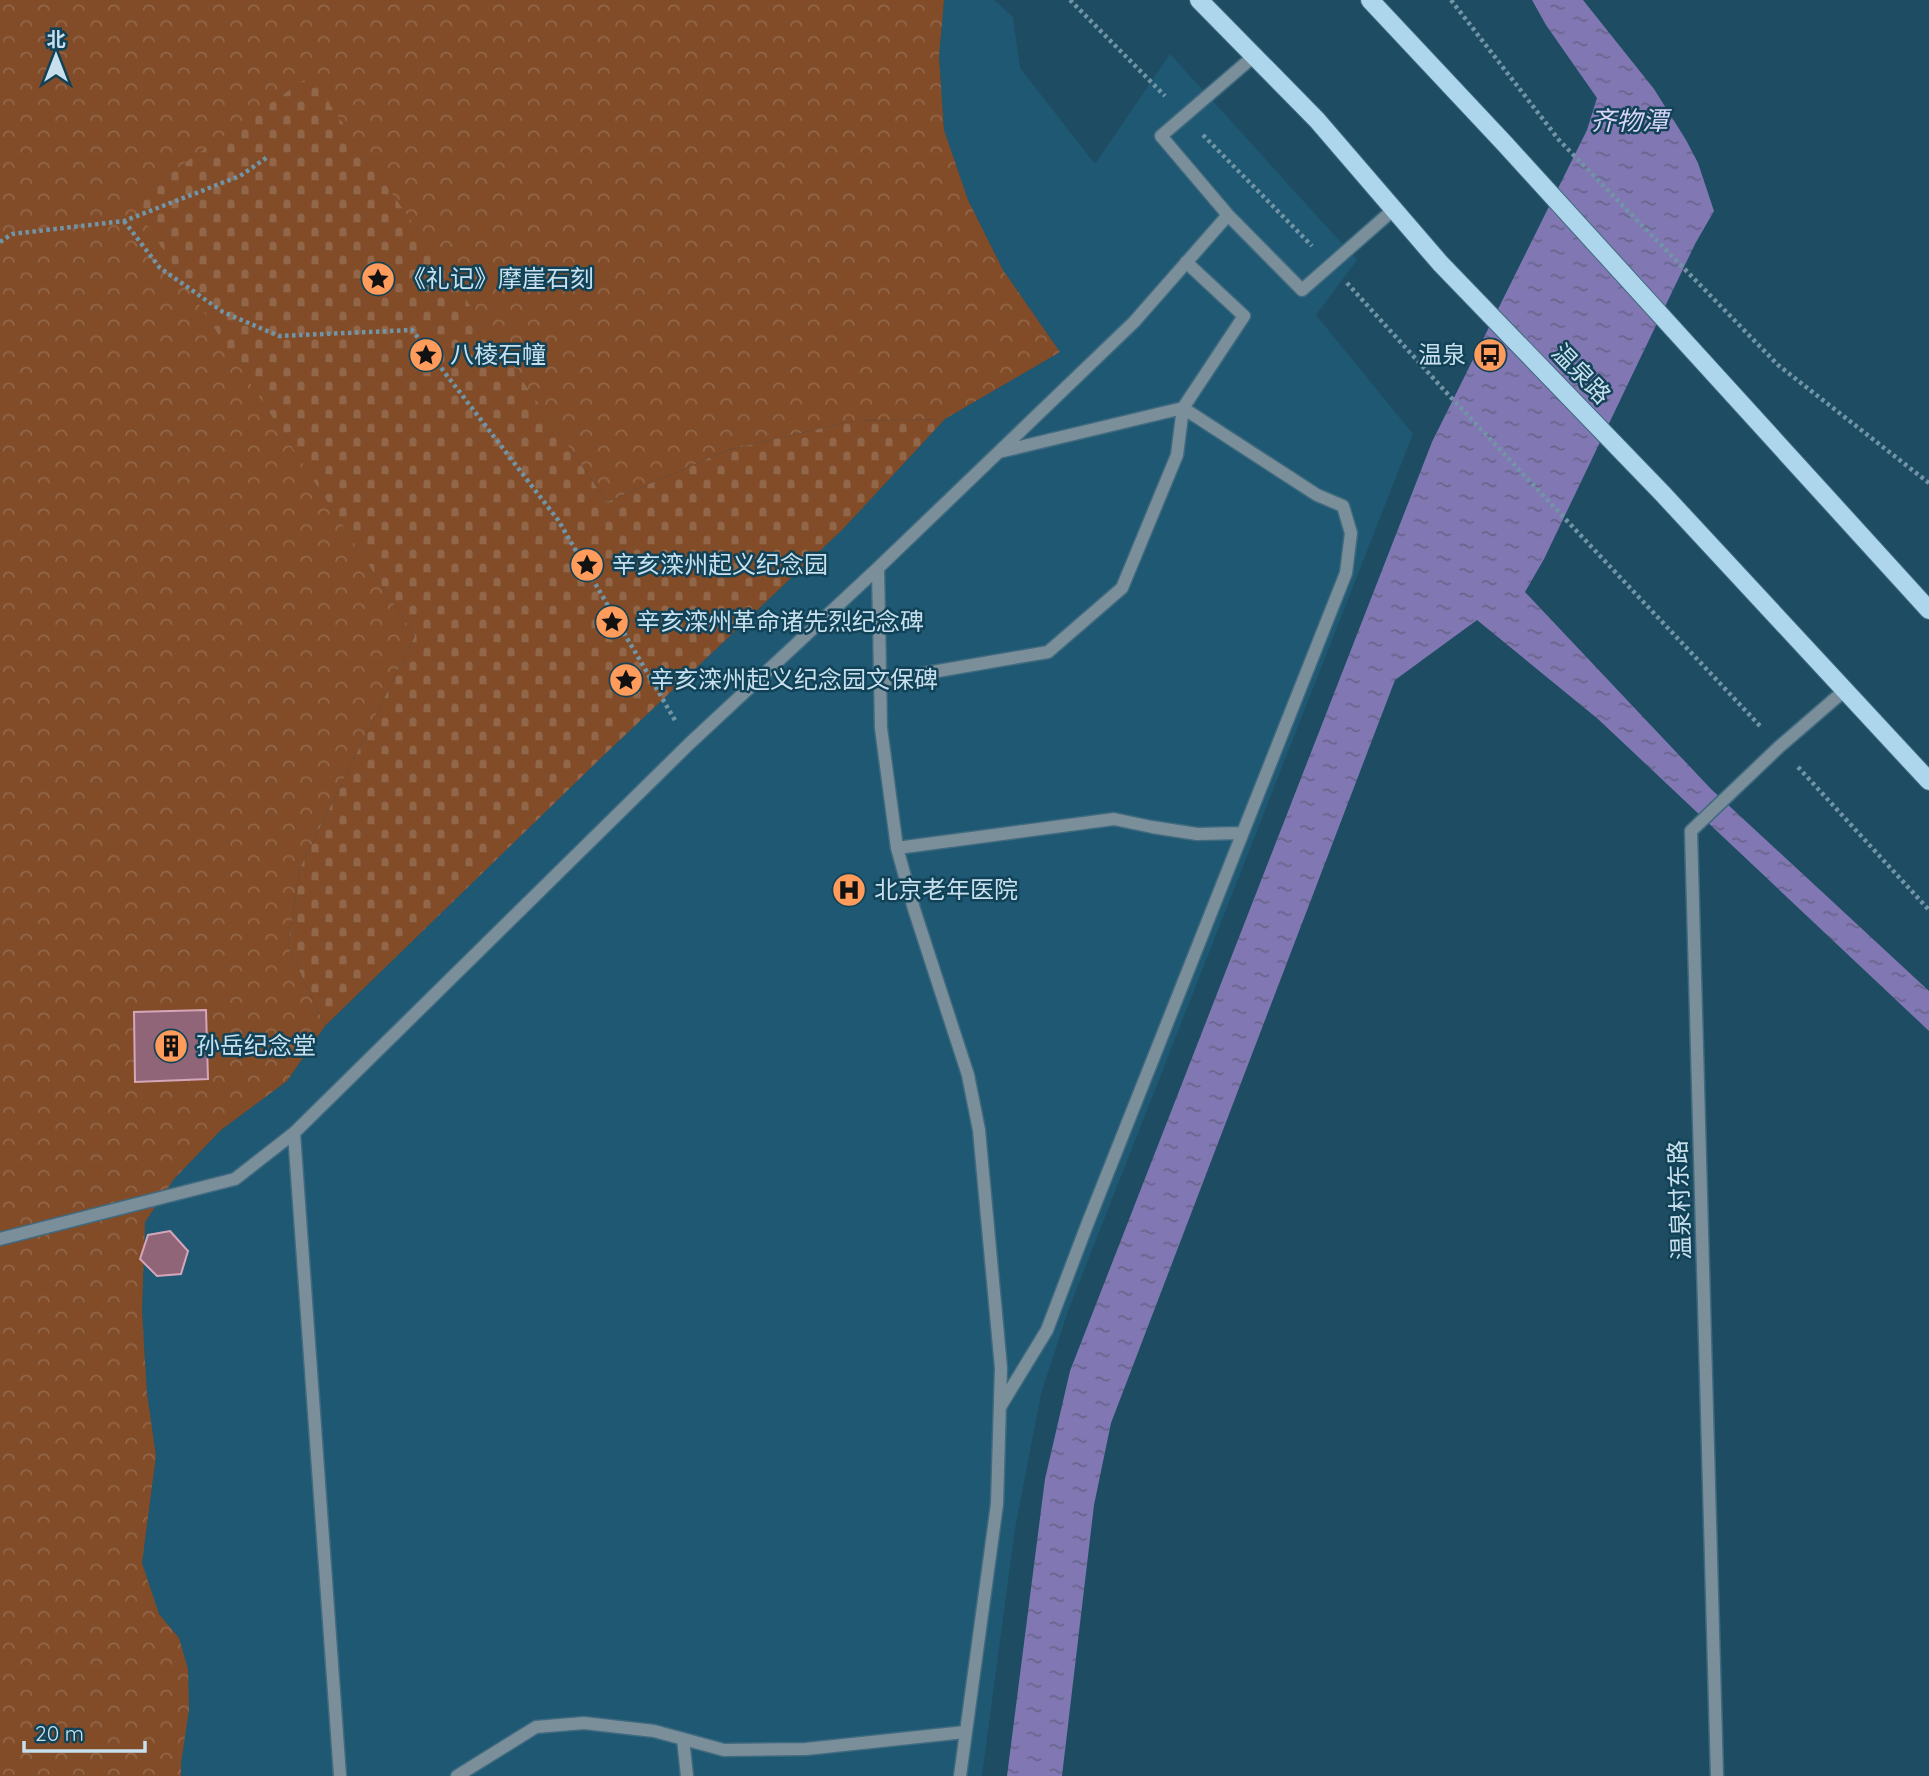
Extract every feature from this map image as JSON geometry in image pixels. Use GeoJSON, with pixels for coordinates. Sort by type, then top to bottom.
{"type":"FeatureCollection","features":[{"type":"Feature","properties":{"kind":"main road","name":"温泉路"},"geometry":{"type":"LineString","coordinates":[[1199,0],[1317,120],[1440,263],[1662,493],[1929,781]]}},
{"type":"Feature","properties":{"kind":"main road"},"geometry":{"type":"LineString","coordinates":[[1370,0],[1505,144],[1929,610]]}},
{"type":"Feature","properties":{"kind":"street"},"geometry":{"type":"LineString","coordinates":[[1254,56],[1161,136],[1228,215],[1302,290],[1393,211]]}},
{"type":"Feature","properties":{"kind":"street"},"geometry":{"type":"LineString","coordinates":[[0,1239],[235,1179],[294,1133],[689,744],[878,568],[1134,322],[1228,215]]}},
{"type":"Feature","properties":{"kind":"street"},"geometry":{"type":"LineString","coordinates":[[880,681],[1048,652],[1122,588],[1177,454],[1183,408],[1244,316],[1186,262]]}},
{"type":"Feature","properties":{"kind":"street"},"geometry":{"type":"LineString","coordinates":[[999,453],[1183,408],[1317,495],[1343,506],[1352,533],[1346,572],[1047,1330],[1000,1407]]}},
{"type":"Feature","properties":{"kind":"street"},"geometry":{"type":"LineString","coordinates":[[878,568],[881,728],[897,848],[968,1075],[979,1130],[1001,1368],[997,1504],[960,1776]]}},
{"type":"Feature","properties":{"kind":"street","name":"温泉村东路"},"geometry":{"type":"LineString","coordinates":[[1717,1776],[1691,831],[1779,747],[1845,690]]}},
{"type":"Feature","properties":{"kind":"street"},"geometry":{"type":"LineString","coordinates":[[897,848],[1114,819],[1197,834],[1242,833]]}},
{"type":"Feature","properties":{"kind":"street"},"geometry":{"type":"LineString","coordinates":[[294,1133],[340,1776]]}},
{"type":"Feature","properties":{"kind":"street"},"geometry":{"type":"LineString","coordinates":[[457,1776],[537,1727],[584,1723],[654,1731],[724,1750],[806,1749],[965,1732]]}},
{"type":"Feature","properties":{"kind":"street"},"geometry":{"type":"LineString","coordinates":[[683,1739],[687,1776]]}},
{"type":"Feature","properties":{"kind":"path"},"geometry":{"type":"LineString","coordinates":[[1070,0],[1330,265],[1929,910]]}},
{"type":"Feature","properties":{"kind":"path"},"geometry":{"type":"LineString","coordinates":[[1451,0],[1559,140],[1778,365],[1929,483]]}},
{"type":"Feature","properties":{"kind":"path"},"geometry":{"type":"LineString","coordinates":[[0,242],[12,234],[124,220],[240,176],[269,156]]}},
{"type":"Feature","properties":{"kind":"path"},"geometry":{"type":"LineString","coordinates":[[124,220],[160,268],[223,312],[279,336],[412,330],[558,520],[689,744]]}},
{"type":"Feature","properties":{"kind":"shaded area","name":"北京老年医院"},"geometry":{"type":"Polygon","coordinates":[[[944,0],[994,0],[1013,17],[1020,68],[1095,164],[1170,54],[1357,260],[1316,315],[1413,434],[1068,1311],[1041,1394],[1015,1529],[982,1776],[181,1776],[179,1638],[152,1605],[142,1563],[156,1456],[147,1393],[142,1311],[145,1222],[174,1179],[221,1130],[287,1081],[325,1026],[604,755],[843,529],[945,419],[1060,352],[1003,270],[968,200],[944,130],[939,57],[944,0]]]}},
{"type":"Feature","properties":{"kind":"green space"},"geometry":{"type":"Polygon","coordinates":[[[0,0],[944,0],[939,57],[944,130],[968,200],[1003,270],[1060,352],[945,419],[853,421],[728,450],[607,502],[310,77],[132,200],[415,636],[300,868],[288,946],[325,1026],[287,1081],[221,1130],[174,1179],[145,1222],[142,1311],[147,1393],[156,1456],[142,1563],[159,1614],[179,1638],[188,1669],[189,1710],[181,1776],[0,1776],[0,0]]]}},
{"type":"Feature","properties":{"kind":"green space","name":"辛亥滦州起义纪念园"},"geometry":{"type":"Polygon","coordinates":[[[310,76],[607,502],[728,450],[853,421],[945,419],[843,529],[604,755],[325,1026],[288,946],[300,868],[415,636],[131,200],[310,76]]]}},
{"type":"Feature","properties":{"kind":"water","name":"齐物潭"},"geometry":{"type":"Polygon","coordinates":[[[1532,0],[1583,0],[1654,89],[1686,140],[1698,163],[1714,211],[1695,244],[1544,559],[1525,592],[1711,789],[1929,991],[1929,1031],[1598,719],[1477,620],[1395,680],[1111,1423],[1094,1505],[1062,1776],[1007,1776],[1045,1479],[1070,1371],[1432,442],[1587,130],[1597,98],[1546,25],[1532,0]]]}},
{"type":"Feature","properties":{"kind":"building","name":"孙岳纪念堂"},"geometry":{"type":"Polygon","coordinates":[[[206,1010],[208,1079],[135,1082],[134,1012],[206,1010]]]}},
{"type":"Feature","properties":{"kind":"building"},"geometry":{"type":"Polygon","coordinates":[[[170,1231],[188,1251],[181,1274],[157,1276],[140,1259],[148,1235],[170,1231]]]}},
{"type":"Feature","properties":{"kind":"place","name":"《礼记》摩崖石刻"},"geometry":{"type":"Point","coordinates":[378,279]}},
{"type":"Feature","properties":{"kind":"place","name":"八棱石幢"},"geometry":{"type":"Point","coordinates":[426,355]}},
{"type":"Feature","properties":{"kind":"place","name":"温泉"},"geometry":{"type":"Point","coordinates":[1490,355]}},
{"type":"Feature","properties":{"kind":"place","name":"辛亥滦州起义纪念园"},"geometry":{"type":"Point","coordinates":[587,565]}},
{"type":"Feature","properties":{"kind":"place","name":"辛亥滦州革命诸先烈纪念碑"},"geometry":{"type":"Point","coordinates":[612,622]}},
{"type":"Feature","properties":{"kind":"place","name":"辛亥滦州起义纪念园文保碑"},"geometry":{"type":"Point","coordinates":[626,680]}},
{"type":"Feature","properties":{"kind":"place","name":"北京老年医院"},"geometry":{"type":"Point","coordinates":[849,890]}},
{"type":"Feature","properties":{"kind":"place","name":"孙岳纪念堂"},"geometry":{"type":"Point","coordinates":[171,1046]}}]}
